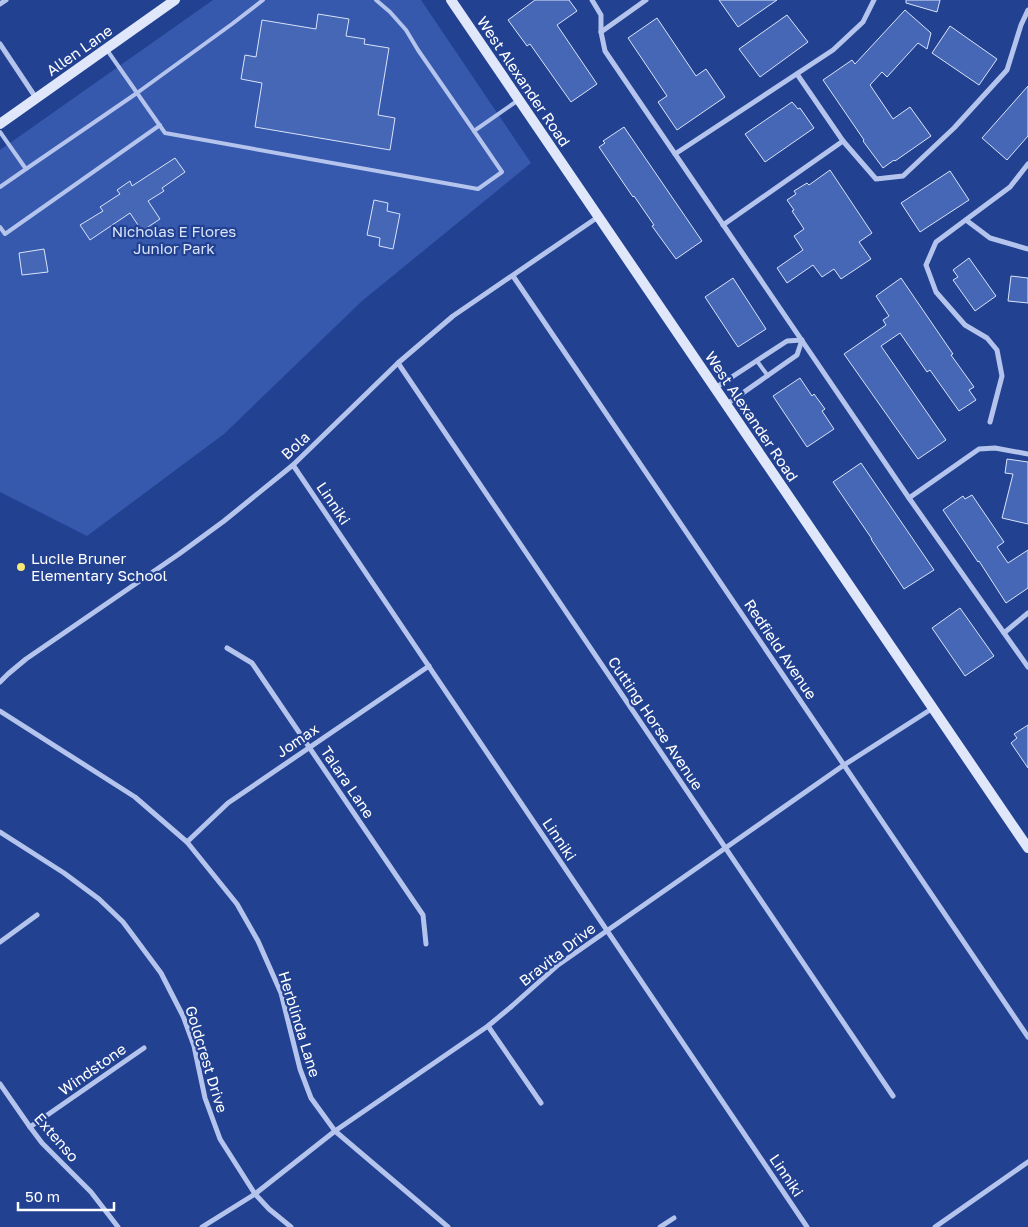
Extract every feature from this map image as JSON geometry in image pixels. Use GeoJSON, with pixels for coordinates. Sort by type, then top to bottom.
{"type":"FeatureCollection","features":[{"type":"Feature","properties":{"kind":"main road","name":"Allen Lane"},"geometry":{"type":"LineString","coordinates":[[0,124],[175,0]]}},
{"type":"Feature","properties":{"kind":"main road","name":"West Alexander Road"},"geometry":{"type":"LineString","coordinates":[[451,0],[1028,848]]}},
{"type":"Feature","properties":{"kind":"street"},"geometry":{"type":"LineString","coordinates":[[0,4],[6,0]]}},
{"type":"Feature","properties":{"kind":"street"},"geometry":{"type":"LineString","coordinates":[[592,0],[601,15],[601,32],[605,51],[1028,668]]}},
{"type":"Feature","properties":{"kind":"street"},"geometry":{"type":"LineString","coordinates":[[601,32],[646,0]]}},
{"type":"Feature","properties":{"kind":"street"},"geometry":{"type":"LineString","coordinates":[[675,154],[833,50],[863,22],[874,0]]}},
{"type":"Feature","properties":{"kind":"street"},"geometry":{"type":"LineString","coordinates":[[797,74],[843,141],[876,179],[904,176],[954,128],[1007,70],[1021,25],[1028,10]]}},
{"type":"Feature","properties":{"kind":"street"},"geometry":{"type":"LineString","coordinates":[[0,44],[36,98]]}},
{"type":"Feature","properties":{"kind":"street"},"geometry":{"type":"LineString","coordinates":[[723,225],[843,141]]}},
{"type":"Feature","properties":{"kind":"street"},"geometry":{"type":"LineString","coordinates":[[990,422],[1002,376],[997,350],[987,338],[965,325],[936,292],[926,265],[936,242],[1010,187],[1028,164]]}},
{"type":"Feature","properties":{"kind":"street","name":"Bola"},"geometry":{"type":"LineString","coordinates":[[0,682],[26,659],[224,521],[293,465],[398,364],[453,316],[598,217]]}},
{"type":"Feature","properties":{"kind":"street"},"geometry":{"type":"LineString","coordinates":[[966,220],[990,238],[1028,249]]}},
{"type":"Feature","properties":{"kind":"street","name":"Redfield Avenue"},"geometry":{"type":"LineString","coordinates":[[514,276],[1028,1037]]}},
{"type":"Feature","properties":{"kind":"street"},"geometry":{"type":"LineString","coordinates":[[715,388],[787,341],[802,340]]}},
{"type":"Feature","properties":{"kind":"street"},"geometry":{"type":"LineString","coordinates":[[726,404],[798,355],[802,340]]}},
{"type":"Feature","properties":{"kind":"street","name":"Cutting Horse Avenue"},"geometry":{"type":"LineString","coordinates":[[398,364],[894,1096]]}},
{"type":"Feature","properties":{"kind":"street"},"geometry":{"type":"LineString","coordinates":[[910,498],[979,449],[995,448],[1028,454]]}},
{"type":"Feature","properties":{"kind":"street","name":"Linniki"},"geometry":{"type":"LineString","coordinates":[[293,465],[807,1227]]}},
{"type":"Feature","properties":{"kind":"street"},"geometry":{"type":"LineString","coordinates":[[1004,633],[1028,613]]}},
{"type":"Feature","properties":{"kind":"street","name":"Talara Lane"},"geometry":{"type":"LineString","coordinates":[[227,648],[252,663],[424,915],[426,944]]}},
{"type":"Feature","properties":{"kind":"street","name":"Jomax"},"geometry":{"type":"LineString","coordinates":[[187,842],[228,803],[428,666]]}},
{"type":"Feature","properties":{"kind":"street","name":"Bravita Drive"},"geometry":{"type":"LineString","coordinates":[[202,1227],[255,1194],[335,1132],[488,1026],[558,965],[844,765],[933,708]]}},
{"type":"Feature","properties":{"kind":"street","name":"Herblinda Lane"},"geometry":{"type":"LineString","coordinates":[[0,711],[135,797],[187,842],[237,904],[258,941],[280,993],[300,1069],[311,1098],[335,1132],[448,1227]]}},
{"type":"Feature","properties":{"kind":"street","name":"Goldcrest Drive"},"geometry":{"type":"LineString","coordinates":[[0,832],[64,873],[99,899],[122,922],[161,973],[183,1016],[194,1046],[205,1098],[220,1139],[255,1194],[291,1227]]}},
{"type":"Feature","properties":{"kind":"street"},"geometry":{"type":"LineString","coordinates":[[0,942],[37,915]]}},
{"type":"Feature","properties":{"kind":"street"},"geometry":{"type":"LineString","coordinates":[[488,1026],[541,1103]]}},
{"type":"Feature","properties":{"kind":"street","name":"Windstone"},"geometry":{"type":"LineString","coordinates":[[30,1127],[144,1048]]}},
{"type":"Feature","properties":{"kind":"street","name":"Extenso"},"geometry":{"type":"LineString","coordinates":[[0,1084],[42,1143],[91,1192],[118,1227]]}},
{"type":"Feature","properties":{"kind":"street"},"geometry":{"type":"LineString","coordinates":[[935,1227],[1028,1162]]}},
{"type":"Feature","properties":{"kind":"street"},"geometry":{"type":"LineString","coordinates":[[660,1227],[674,1218]]}},
{"type":"Feature","properties":{"kind":"lane"},"geometry":{"type":"LineString","coordinates":[[0,187],[137,93],[263,0]]}},
{"type":"Feature","properties":{"kind":"lane"},"geometry":{"type":"LineString","coordinates":[[106,49],[165,133],[478,189],[502,172],[406,30],[376,0]]}},
{"type":"Feature","properties":{"kind":"lane"},"geometry":{"type":"LineString","coordinates":[[474,132],[519,100]]}},
{"type":"Feature","properties":{"kind":"lane"},"geometry":{"type":"LineString","coordinates":[[0,228],[5,234],[160,125]]}},
{"type":"Feature","properties":{"kind":"lane"},"geometry":{"type":"LineString","coordinates":[[0,132],[26,169]]}},
{"type":"Feature","properties":{"kind":"lane"},"geometry":{"type":"LineString","coordinates":[[757,361],[768,376]]}},
{"type":"Feature","properties":{"kind":"green space","name":"Nicholas E Flores Junior Park"},"geometry":{"type":"Polygon","coordinates":[[[213,0],[421,0],[531,163],[362,301],[224,434],[87,536],[0,492],[0,150],[213,0]]]}},
{"type":"Feature","properties":{"kind":"building"},"geometry":{"type":"Polygon","coordinates":[[[535,0],[569,0],[577,11],[557,25],[597,84],[571,102],[530,44],[527,46],[508,20],[535,0]]]}},
{"type":"Feature","properties":{"kind":"building"},"geometry":{"type":"Polygon","coordinates":[[[719,0],[777,0],[738,27],[719,0]]]}},
{"type":"Feature","properties":{"kind":"building"},"geometry":{"type":"Polygon","coordinates":[[[906,0],[940,0],[937,12],[906,3],[906,0]]]}},
{"type":"Feature","properties":{"kind":"building"},"geometry":{"type":"Polygon","coordinates":[[[905,10],[931,33],[927,49],[918,43],[887,77],[882,72],[870,85],[893,119],[910,107],[931,136],[883,168],[823,80],[852,60],[855,64],[905,10]]]}},
{"type":"Feature","properties":{"kind":"building"},"geometry":{"type":"Polygon","coordinates":[[[318,14],[349,19],[346,36],[365,39],[364,44],[389,48],[378,115],[395,118],[390,150],[255,127],[262,83],[241,79],[245,55],[256,57],[262,20],[316,29],[318,14]]]}},
{"type":"Feature","properties":{"kind":"building"},"geometry":{"type":"Polygon","coordinates":[[[787,15],[808,42],[760,77],[739,49],[787,15]]]}},
{"type":"Feature","properties":{"kind":"building"},"geometry":{"type":"Polygon","coordinates":[[[657,18],[696,76],[706,69],[725,97],[677,130],[658,102],[667,96],[628,38],[657,18]]]}},
{"type":"Feature","properties":{"kind":"building"},"geometry":{"type":"Polygon","coordinates":[[[950,26],[997,59],[979,85],[932,53],[950,26]]]}},
{"type":"Feature","properties":{"kind":"building"},"geometry":{"type":"Polygon","coordinates":[[[1028,86],[1028,136],[1007,160],[982,138],[1028,86]]]}},
{"type":"Feature","properties":{"kind":"building"},"geometry":{"type":"Polygon","coordinates":[[[792,102],[798,109],[800,108],[814,128],[765,162],[745,134],[792,102]]]}},
{"type":"Feature","properties":{"kind":"building"},"geometry":{"type":"Polygon","coordinates":[[[624,127],[702,241],[676,259],[599,147],[605,143],[603,141],[624,127]]]}},
{"type":"Feature","properties":{"kind":"building"},"geometry":{"type":"Polygon","coordinates":[[[175,158],[185,172],[162,188],[164,191],[148,201],[160,219],[142,231],[130,213],[90,240],[80,225],[103,211],[100,207],[120,194],[117,190],[130,181],[132,186],[175,158]]]}},
{"type":"Feature","properties":{"kind":"building"},"geometry":{"type":"Polygon","coordinates":[[[830,170],[872,233],[859,242],[871,259],[841,279],[834,269],[822,277],[813,265],[787,283],[777,268],[803,250],[794,236],[804,229],[787,200],[796,194],[794,191],[807,183],[809,185],[830,170]]]}},
{"type":"Feature","properties":{"kind":"building"},"geometry":{"type":"Polygon","coordinates":[[[950,171],[969,200],[920,232],[901,203],[950,171]]]}},
{"type":"Feature","properties":{"kind":"building"},"geometry":{"type":"Polygon","coordinates":[[[374,200],[388,203],[387,211],[400,214],[393,249],[379,246],[380,238],[367,235],[374,200]]]}},
{"type":"Feature","properties":{"kind":"building"},"geometry":{"type":"Polygon","coordinates":[[[44,249],[48,272],[22,275],[19,253],[44,249]]]}},
{"type":"Feature","properties":{"kind":"building"},"geometry":{"type":"Polygon","coordinates":[[[969,258],[996,296],[975,311],[953,280],[958,277],[953,270],[969,258]]]}},
{"type":"Feature","properties":{"kind":"building"},"geometry":{"type":"Polygon","coordinates":[[[1011,276],[1028,278],[1028,303],[1008,301],[1011,276]]]}},
{"type":"Feature","properties":{"kind":"building"},"geometry":{"type":"Polygon","coordinates":[[[733,278],[766,329],[738,347],[705,297],[733,278]]]}},
{"type":"Feature","properties":{"kind":"building"},"geometry":{"type":"Polygon","coordinates":[[[901,278],[974,387],[969,390],[976,400],[959,411],[930,370],[927,372],[900,333],[881,346],[946,440],[918,459],[844,354],[886,325],[883,320],[889,316],[876,296],[901,278]]]}},
{"type":"Feature","properties":{"kind":"building"},"geometry":{"type":"Polygon","coordinates":[[[800,378],[812,396],[814,394],[825,409],[822,411],[834,429],[807,447],[773,396],[800,378]]]}},
{"type":"Feature","properties":{"kind":"building"},"geometry":{"type":"Polygon","coordinates":[[[1007,459],[1028,462],[1028,524],[1002,518],[1013,474],[1005,473],[1007,459]]]}},
{"type":"Feature","properties":{"kind":"building"},"geometry":{"type":"Polygon","coordinates":[[[861,463],[934,570],[904,589],[833,482],[861,463]]]}},
{"type":"Feature","properties":{"kind":"building"},"geometry":{"type":"Polygon","coordinates":[[[972,495],[1004,542],[997,547],[1008,563],[1028,550],[1028,588],[1006,603],[943,510],[963,496],[965,499],[972,495]]]}},
{"type":"Feature","properties":{"kind":"building"},"geometry":{"type":"Polygon","coordinates":[[[960,608],[994,656],[965,676],[932,628],[960,608]]]}},
{"type":"Feature","properties":{"kind":"building"},"geometry":{"type":"Polygon","coordinates":[[[1028,725],[1028,768],[1011,743],[1017,738],[1014,734],[1028,725]]]}},
{"type":"Feature","properties":{"kind":"place","name":"Lucile Bruner Elementary School"},"geometry":{"type":"Point","coordinates":[21,567]}}]}
